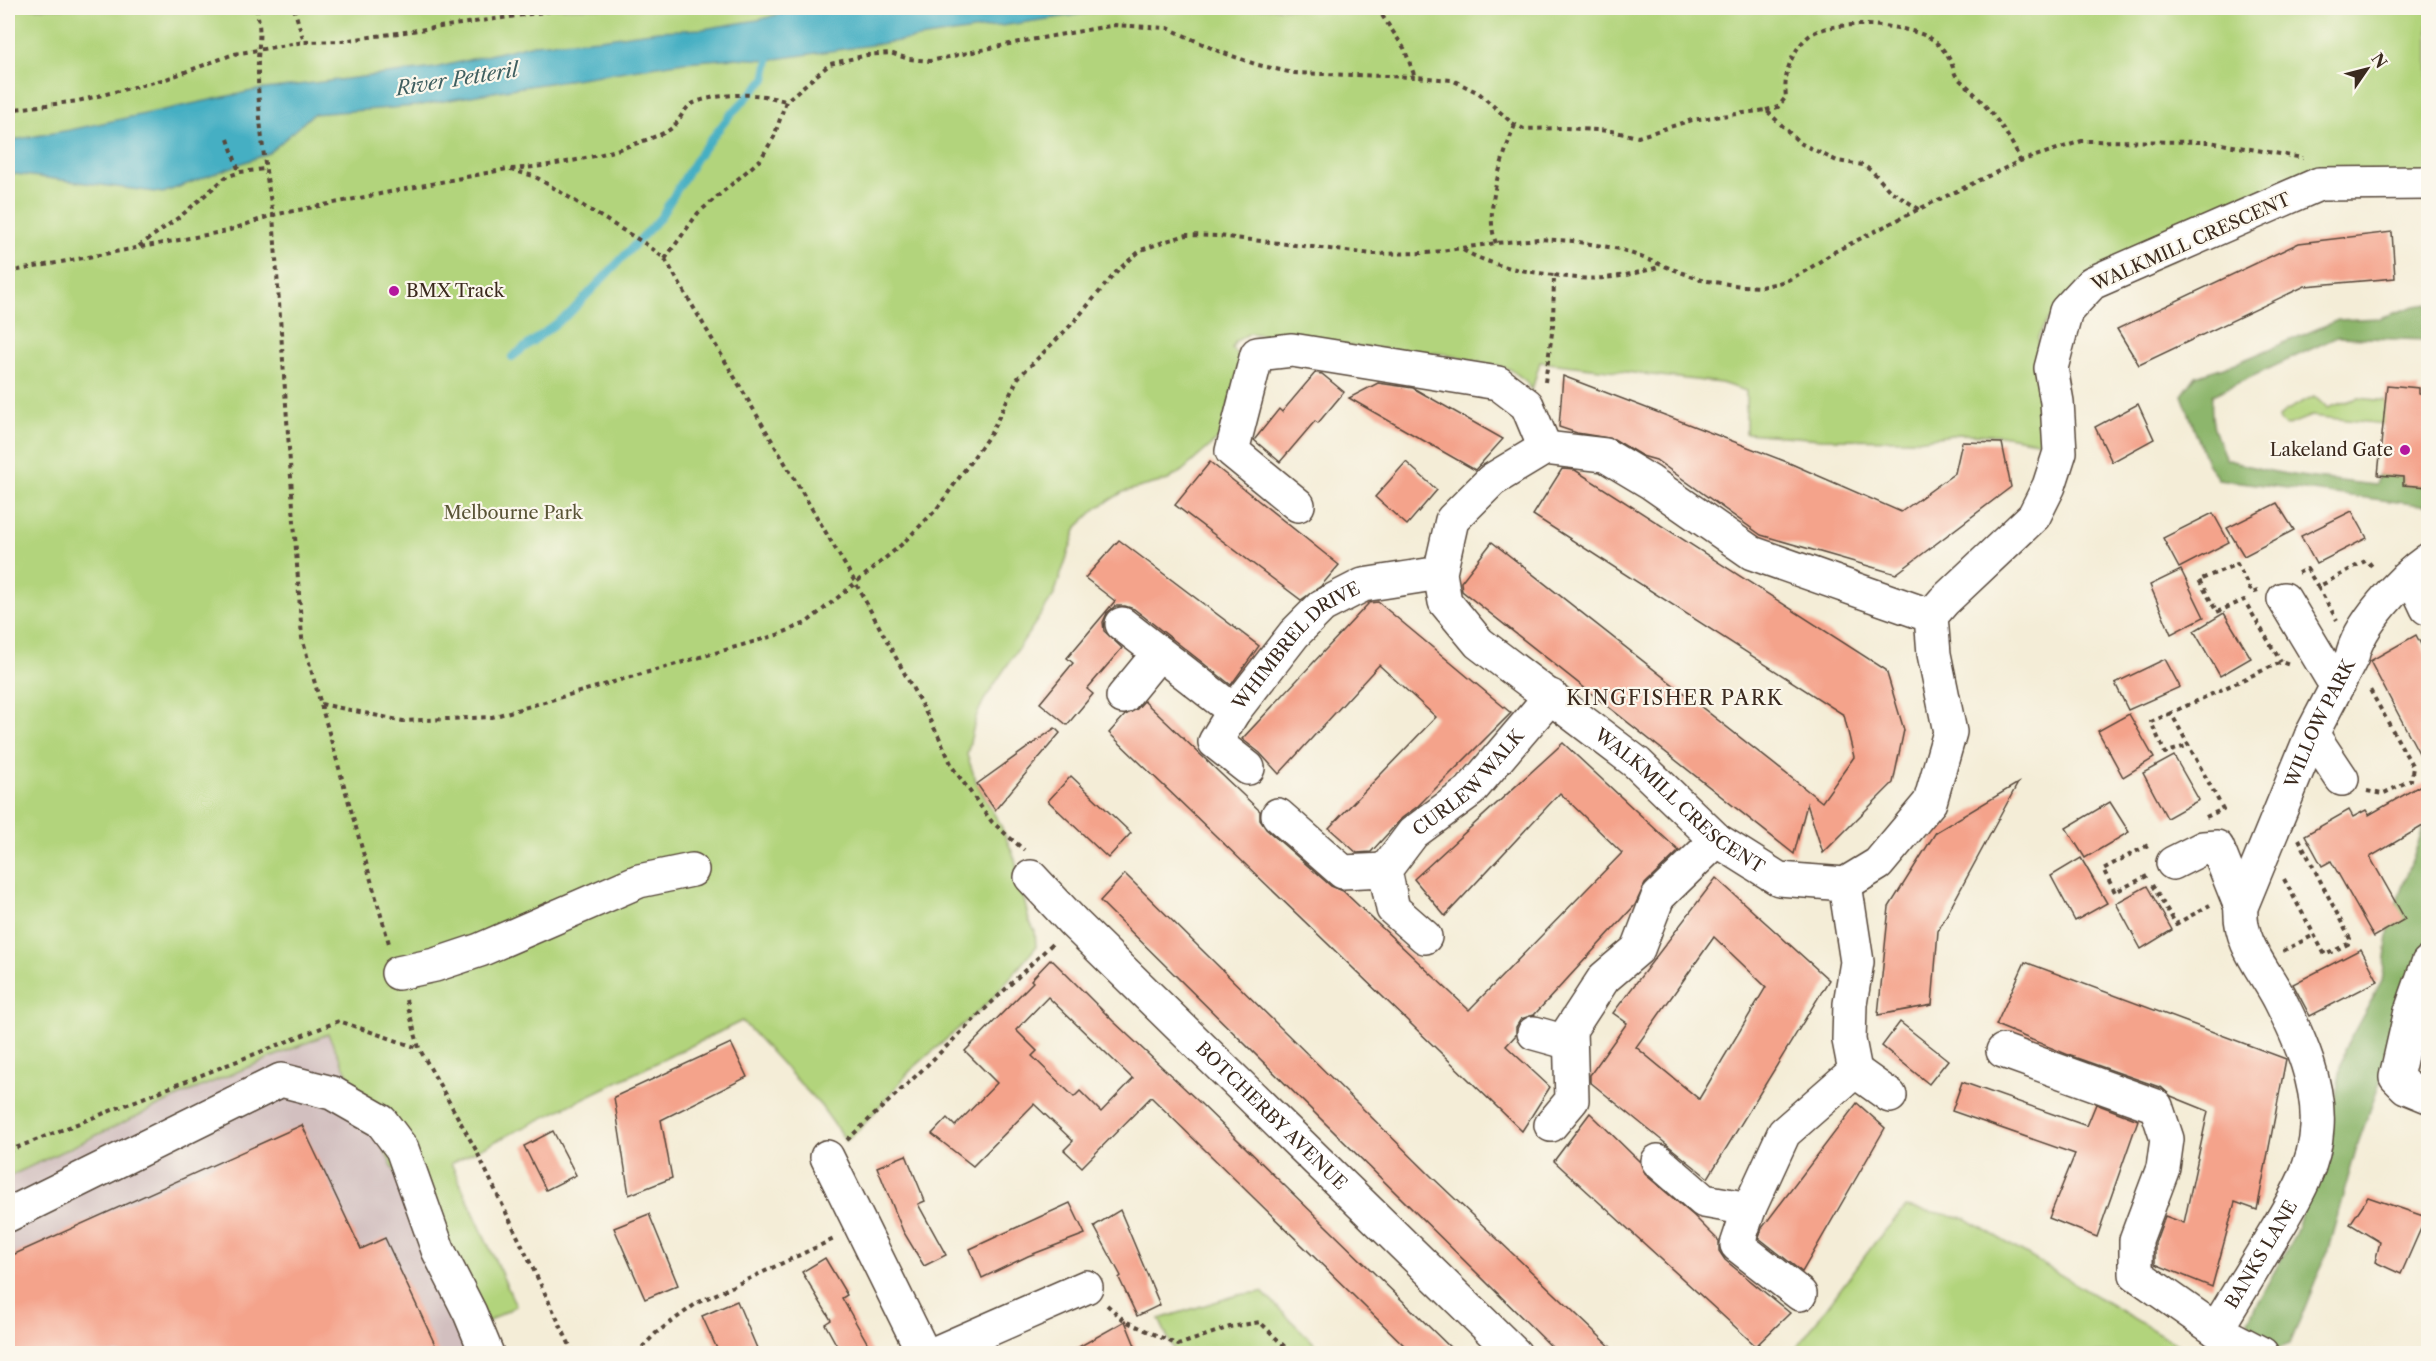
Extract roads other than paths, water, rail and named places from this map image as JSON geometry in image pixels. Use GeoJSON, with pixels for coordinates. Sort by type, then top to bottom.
{"type":"FeatureCollection","features":[{"type":"Feature","properties":{"kind":"street","name":"WALKMILL CRESCENT"},"geometry":{"type":"LineString","coordinates":[[1931,616],[2034,516],[2049,486],[2061,452],[2057,402],[2051,368],[2066,311],[2091,283],[2319,184],[2428,183]]}},
{"type":"Feature","properties":{"kind":"street"},"geometry":{"type":"LineString","coordinates":[[1298,505],[1232,451],[1257,354],[1292,350],[1497,383],[1527,405],[1545,448],[1605,455],[1650,482],[1752,553],[1931,616],[1934,654],[1950,732],[1930,802],[1878,864],[1845,884],[1857,962],[1850,1004],[1849,1040],[1855,1071],[1890,1096]]}},
{"type":"Feature","properties":{"kind":"street","name":"WALKMILL CRESCENT"},"geometry":{"type":"LineString","coordinates":[[1545,448],[1492,480],[1452,520],[1440,573],[1445,602],[1479,643],[1637,763],[1717,840],[1779,879],[1845,884]]}},
{"type":"Feature","properties":{"kind":"street"},"geometry":{"type":"LineString","coordinates":[[2420,567],[2427,609]]}},
{"type":"Feature","properties":{"kind":"street","name":"WILLOW PARK"},"geometry":{"type":"LineString","coordinates":[[2241,907],[2312,735],[2354,646],[2380,606],[2420,567]]}},
{"type":"Feature","properties":{"kind":"street","name":"WHIMBREL DRIVE"},"geometry":{"type":"LineString","coordinates":[[1248,768],[1215,742],[1234,711],[1294,634],[1322,606],[1363,585],[1440,573]]}},
{"type":"Feature","properties":{"kind":"street"},"geometry":{"type":"LineString","coordinates":[[2284,599],[2341,672]]}},
{"type":"Feature","properties":{"kind":"street"},"geometry":{"type":"LineString","coordinates":[[1122,624],[1234,711]]}},
{"type":"Feature","properties":{"kind":"street"},"geometry":{"type":"LineString","coordinates":[[1123,697],[1159,653]]}},
{"type":"Feature","properties":{"kind":"street","name":"CURLEW WALK"},"geometry":{"type":"LineString","coordinates":[[1384,870],[1413,833],[1470,791],[1551,696]]}},
{"type":"Feature","properties":{"kind":"street"},"geometry":{"type":"LineString","coordinates":[[2312,735],[2342,779]]}},
{"type":"Feature","properties":{"kind":"street"},"geometry":{"type":"LineString","coordinates":[[1278,815],[1343,872],[1384,870],[1393,909],[1425,937]]}},
{"type":"Feature","properties":{"kind":"street"},"geometry":{"type":"LineString","coordinates":[[1551,1125],[1572,1100],[1570,1030],[1604,978],[1638,949],[1658,897],[1717,840]]}},
{"type":"Feature","properties":{"kind":"street"},"geometry":{"type":"LineString","coordinates":[[2173,863],[2203,848],[2217,847],[2241,907]]}},
{"type":"Feature","properties":{"kind":"street"},"geometry":{"type":"LineString","coordinates":[[398,973],[480,950],[639,881],[692,870]]}},
{"type":"Feature","properties":{"kind":"street","name":"BOTCHERBY AVENUE"},"geometry":{"type":"LineString","coordinates":[[1031,877],[1074,922],[1515,1353]]}},
{"type":"Feature","properties":{"kind":"street","name":"BANKS LANE"},"geometry":{"type":"LineString","coordinates":[[2241,907],[2240,922],[2247,945],[2272,984],[2286,1012],[2310,1073],[2317,1108],[2317,1128],[2312,1163],[2291,1205],[2216,1330],[2262,1353]]}},
{"type":"Feature","properties":{"kind":"street"},"geometry":{"type":"LineString","coordinates":[[2428,963],[2411,1011],[2396,1077],[2406,1087],[2428,1096]]}},
{"type":"Feature","properties":{"kind":"street"},"geometry":{"type":"LineString","coordinates":[[1534,1033],[1570,1043]]}},
{"type":"Feature","properties":{"kind":"street"},"geometry":{"type":"LineString","coordinates":[[2003,1050],[2156,1106],[2167,1139],[2163,1168],[2136,1240],[2136,1275],[2216,1330]]}},
{"type":"Feature","properties":{"kind":"street"},"geometry":{"type":"LineString","coordinates":[[1800,1294],[1737,1245],[1749,1209],[1784,1133],[1855,1071]]}},
{"type":"Feature","properties":{"kind":"street"},"geometry":{"type":"LineString","coordinates":[[8,1215],[281,1080],[332,1093],[381,1121],[402,1149],[438,1250],[470,1313],[487,1353]]}},
{"type":"Feature","properties":{"kind":"street"},"geometry":{"type":"LineString","coordinates":[[828,1157],[924,1353]]}},
{"type":"Feature","properties":{"kind":"street"},"geometry":{"type":"LineString","coordinates":[[1658,1161],[1704,1201],[1749,1209]]}},
{"type":"Feature","properties":{"kind":"street"},"geometry":{"type":"LineString","coordinates":[[933,1353],[1086,1287]]}},
{"type":"Feature","properties":{"kind":"water","name":"River Petteril"},"geometry":{"type":"Polygon","coordinates":[[[837,8],[1123,8],[769,60],[734,58],[684,62],[416,106],[313,114],[269,153],[163,193],[8,173],[8,141],[257,90],[435,68],[534,44],[600,39],[658,31],[703,29],[758,20],[783,13],[837,8]]]}},
{"type":"Feature","properties":{"kind":"waterway"},"geometry":{"type":"LineString","coordinates":[[512,357],[570,313],[660,218],[697,157],[730,115],[765,79],[769,60],[767,52]]}},
{"type":"Feature","properties":{"kind":"place","name":"BMX Track"},"geometry":{"type":"Point","coordinates":[394,291]}},
{"type":"Feature","properties":{"kind":"place","name":"Lakeland Gate"},"geometry":{"type":"Point","coordinates":[2405,450]}},
{"type":"Feature","properties":{"kind":"district","name":"KINGFISHER PARK"},"geometry":{"type":"Point","coordinates":[1675,698]}},
{"type":"Feature","properties":{"kind":"park label","name":"Melbourne Park"},"geometry":{"type":"Point","coordinates":[513,513]}}]}
